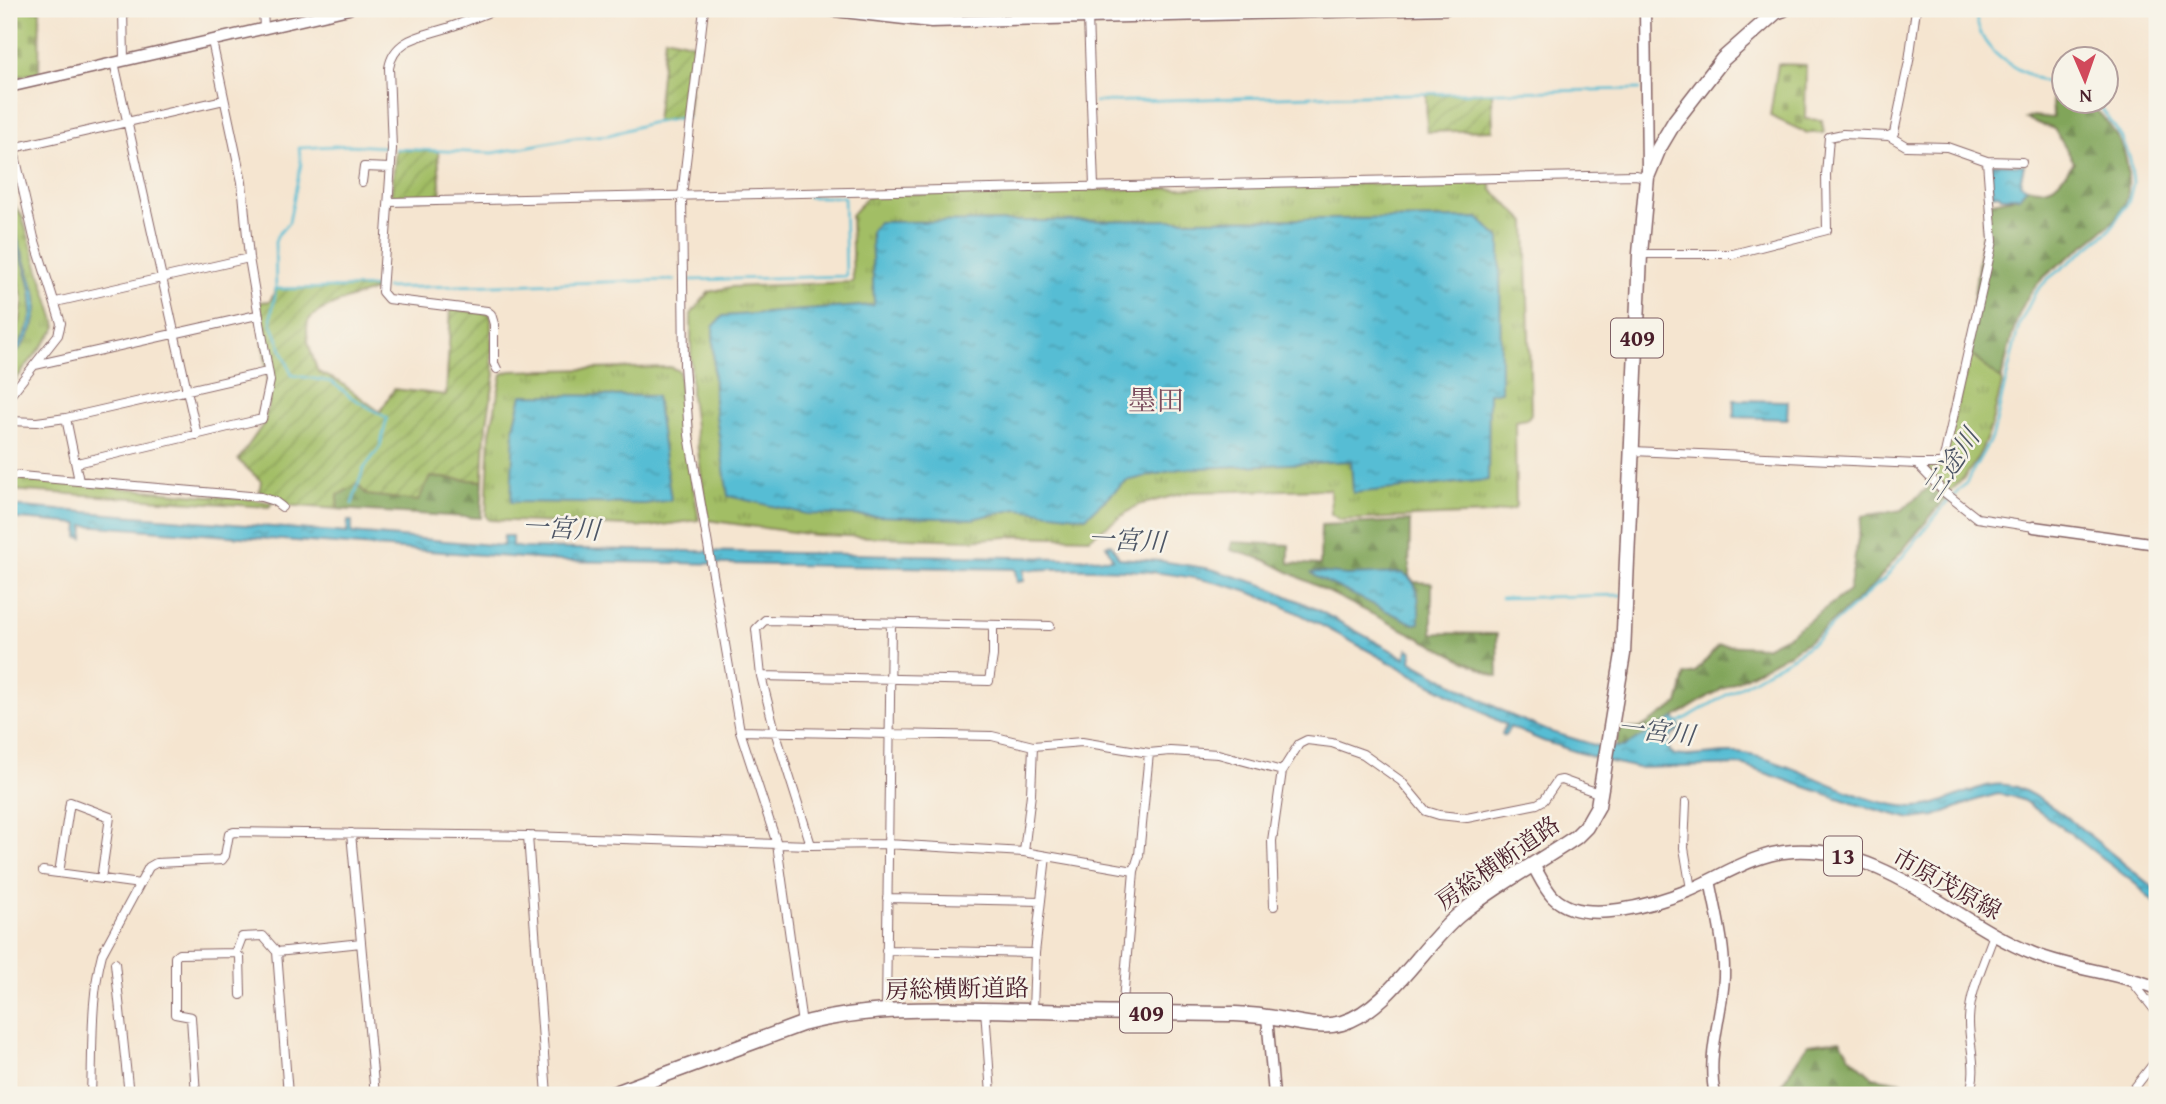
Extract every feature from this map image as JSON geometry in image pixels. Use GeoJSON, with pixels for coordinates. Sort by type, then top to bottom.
{"type":"FeatureCollection","features":[{"type":"Feature","properties":{"kind":"highway","name":"房総横断道路"},"geometry":{"type":"LineString","coordinates":[[610,1095],[802,1024],[829,1017],[985,1009],[1266,1017],[1318,1025],[1343,1023],[1389,991],[1436,937],[1462,913],[1576,838],[1587,827],[1598,806],[1614,719],[1622,654],[1640,254],[1647,177],[1659,148],[1675,121],[1716,68],[1775,10]]}},
{"type":"Feature","properties":{"kind":"main road","name":"市原茂原線"},"geometry":{"type":"LineString","coordinates":[[1533,865],[1552,896],[1564,905],[1592,912],[1623,909],[1673,896],[1754,859],[1774,853],[1810,851],[1843,856],[1887,872],[2036,955],[2130,977],[2157,988]]}},
{"type":"Feature","properties":{"kind":"street"},"geometry":{"type":"LineString","coordinates":[[123,9],[119,61],[127,122],[197,435]]}},
{"type":"Feature","properties":{"kind":"street"},"geometry":{"type":"LineString","coordinates":[[263,9],[264,29]]}},
{"type":"Feature","properties":{"kind":"street"},"geometry":{"type":"LineString","coordinates":[[9,87],[349,9]]}},
{"type":"Feature","properties":{"kind":"street"},"geometry":{"type":"LineString","coordinates":[[497,9],[445,29],[423,33],[406,41],[393,52],[389,68],[391,168],[383,296],[388,299],[487,311],[493,319],[494,363],[497,369]]}},
{"type":"Feature","properties":{"kind":"street"},"geometry":{"type":"LineString","coordinates":[[704,9],[682,196],[684,365],[690,435],[740,731],[777,844],[802,1024]]}},
{"type":"Feature","properties":{"kind":"street"},"geometry":{"type":"LineString","coordinates":[[816,9],[931,22],[1446,9]]}},
{"type":"Feature","properties":{"kind":"street"},"geometry":{"type":"LineString","coordinates":[[389,202],[1635,175],[1647,177],[1645,9]]}},
{"type":"Feature","properties":{"kind":"street"},"geometry":{"type":"LineString","coordinates":[[1889,136],[1894,133],[1909,61],[1916,9]]}},
{"type":"Feature","properties":{"kind":"street"},"geometry":{"type":"LineString","coordinates":[[1088,17],[1094,187]]}},
{"type":"Feature","properties":{"kind":"street"},"geometry":{"type":"LineString","coordinates":[[76,463],[262,419],[270,381],[249,258],[243,181],[212,41]]}},
{"type":"Feature","properties":{"kind":"street"},"geometry":{"type":"LineString","coordinates":[[13,148],[224,100]]}},
{"type":"Feature","properties":{"kind":"street"},"geometry":{"type":"LineString","coordinates":[[9,129],[34,238],[56,302],[61,329],[9,397]]}},
{"type":"Feature","properties":{"kind":"street"},"geometry":{"type":"LineString","coordinates":[[1640,254],[1733,254],[1827,230],[1826,175],[1829,137],[1843,134],[1889,136],[1906,146],[1947,147],[1987,162],[2022,162]]}},
{"type":"Feature","properties":{"kind":"street"},"geometry":{"type":"LineString","coordinates":[[1633,451],[1940,464],[1943,461],[1965,372],[1993,241],[1987,162]]}},
{"type":"Feature","properties":{"kind":"street"},"geometry":{"type":"LineString","coordinates":[[362,182],[364,167],[391,168]]}},
{"type":"Feature","properties":{"kind":"street"},"geometry":{"type":"LineString","coordinates":[[56,302],[249,258]]}},
{"type":"Feature","properties":{"kind":"street"},"geometry":{"type":"LineString","coordinates":[[34,365],[257,315]]}},
{"type":"Feature","properties":{"kind":"street"},"geometry":{"type":"LineString","coordinates":[[9,421],[37,422],[66,418],[267,372]]}},
{"type":"Feature","properties":{"kind":"street"},"geometry":{"type":"LineString","coordinates":[[66,418],[79,481]]}},
{"type":"Feature","properties":{"kind":"street"},"geometry":{"type":"LineString","coordinates":[[1917,464],[1944,492],[1977,518],[2157,544]]}},
{"type":"Feature","properties":{"kind":"street"},"geometry":{"type":"LineString","coordinates":[[9,475],[261,497],[282,507]]}},
{"type":"Feature","properties":{"kind":"street"},"geometry":{"type":"LineString","coordinates":[[811,845],[775,731],[761,676],[756,629],[765,620],[1050,626]]}},
{"type":"Feature","properties":{"kind":"street"},"geometry":{"type":"LineString","coordinates":[[886,1012],[891,623]]}},
{"type":"Feature","properties":{"kind":"street"},"geometry":{"type":"LineString","coordinates":[[761,676],[989,681],[993,656],[993,626]]}},
{"type":"Feature","properties":{"kind":"street"},"geometry":{"type":"LineString","coordinates":[[740,731],[992,736],[1033,746],[1082,742],[1149,753],[1170,751],[1218,754],[1282,771]]}},
{"type":"Feature","properties":{"kind":"street"},"geometry":{"type":"LineString","coordinates":[[1274,906],[1272,841],[1282,771],[1299,744],[1307,740],[1332,743],[1363,754],[1401,780],[1426,811],[1467,818],[1537,804],[1544,800],[1557,780],[1601,793]]}},
{"type":"Feature","properties":{"kind":"street"},"geometry":{"type":"LineString","coordinates":[[1024,852],[1033,746]]}},
{"type":"Feature","properties":{"kind":"street"},"geometry":{"type":"LineString","coordinates":[[1122,1013],[1134,871],[1139,855],[1149,753]]}},
{"type":"Feature","properties":{"kind":"street"},"geometry":{"type":"LineString","coordinates":[[59,873],[70,802],[110,817],[101,879]]}},
{"type":"Feature","properties":{"kind":"street"},"geometry":{"type":"LineString","coordinates":[[1686,802],[1684,848],[1691,889]]}},
{"type":"Feature","properties":{"kind":"street"},"geometry":{"type":"LineString","coordinates":[[91,1095],[94,1013],[102,954],[149,867],[156,863],[222,860],[229,834],[234,832],[528,836],[811,845],[887,844],[1024,852],[1134,871]]}},
{"type":"Feature","properties":{"kind":"street"},"geometry":{"type":"LineString","coordinates":[[351,833],[375,1095]]}},
{"type":"Feature","properties":{"kind":"street"},"geometry":{"type":"LineString","coordinates":[[528,836],[547,1095]]}},
{"type":"Feature","properties":{"kind":"street"},"geometry":{"type":"LineString","coordinates":[[1033,1011],[1035,953],[1046,856]]}},
{"type":"Feature","properties":{"kind":"street"},"geometry":{"type":"LineString","coordinates":[[43,871],[140,884]]}},
{"type":"Feature","properties":{"kind":"street"},"geometry":{"type":"LineString","coordinates":[[1710,880],[1722,942],[1724,973],[1712,1061],[1715,1095]]}},
{"type":"Feature","properties":{"kind":"street"},"geometry":{"type":"LineString","coordinates":[[887,898],[1041,901]]}},
{"type":"Feature","properties":{"kind":"street"},"geometry":{"type":"LineString","coordinates":[[1968,1095],[1973,1073],[1968,1020],[1971,999],[1994,934]]}},
{"type":"Feature","properties":{"kind":"street"},"geometry":{"type":"LineString","coordinates":[[236,953],[242,937],[262,936],[277,952],[288,1095]]}},
{"type":"Feature","properties":{"kind":"street"},"geometry":{"type":"LineString","coordinates":[[277,952],[361,943]]}},
{"type":"Feature","properties":{"kind":"street"},"geometry":{"type":"LineString","coordinates":[[886,950],[1035,953]]}},
{"type":"Feature","properties":{"kind":"street"},"geometry":{"type":"LineString","coordinates":[[195,1095],[191,1017],[175,1014],[175,957],[179,954],[236,953],[240,957],[241,995]]}},
{"type":"Feature","properties":{"kind":"street"},"geometry":{"type":"LineString","coordinates":[[116,963],[129,1095]]}},
{"type":"Feature","properties":{"kind":"street"},"geometry":{"type":"LineString","coordinates":[[2130,977],[2133,985],[2157,1013]]}},
{"type":"Feature","properties":{"kind":"street"},"geometry":{"type":"LineString","coordinates":[[985,1009],[991,1095]]}},
{"type":"Feature","properties":{"kind":"street"},"geometry":{"type":"LineString","coordinates":[[1266,1017],[1274,1095]]}},
{"type":"Feature","properties":{"kind":"street"},"geometry":{"type":"LineString","coordinates":[[2129,1095],[2157,1059]]}},
{"type":"Feature","properties":{"kind":"green space"},"geometry":{"type":"Polygon","coordinates":[[[9,9],[40,9],[39,72],[9,79],[9,9]]]}},
{"type":"Feature","properties":{"kind":"green space"},"geometry":{"type":"Polygon","coordinates":[[[665,37],[695,44],[687,117],[656,122],[665,37]]]}},
{"type":"Feature","properties":{"kind":"green space"},"geometry":{"type":"Polygon","coordinates":[[[1778,64],[1806,65],[1805,119],[1822,120],[1824,133],[1807,133],[1770,116],[1778,64]]]}},
{"type":"Feature","properties":{"kind":"green space"},"geometry":{"type":"Polygon","coordinates":[[[1492,92],[1493,130],[1427,132],[1426,94],[1492,92]]]}},
{"type":"Feature","properties":{"kind":"green space"},"geometry":{"type":"Polygon","coordinates":[[[2033,116],[2102,116],[2110,125],[2125,156],[2128,196],[2109,225],[2055,267],[2026,299],[2017,321],[2001,380],[1967,351],[1986,203],[2019,197],[2027,187],[2044,189],[2055,185],[2074,162],[2054,129],[2026,119],[2033,116]]]}},
{"type":"Feature","properties":{"kind":"green space"},"geometry":{"type":"Polygon","coordinates":[[[396,149],[438,151],[441,198],[391,199],[396,149]]]}},
{"type":"Feature","properties":{"kind":"green space"},"geometry":{"type":"Polygon","coordinates":[[[1490,181],[1492,190],[1526,222],[1531,414],[1527,419],[1515,421],[1514,509],[1489,514],[1340,520],[1331,514],[1330,489],[1189,492],[1138,505],[1089,538],[1020,536],[967,540],[814,535],[707,520],[691,396],[691,314],[709,292],[731,287],[853,282],[851,215],[869,195],[1490,181]]]}},
{"type":"Feature","properties":{"kind":"green space"},"geometry":{"type":"Polygon","coordinates":[[[9,198],[22,216],[57,327],[9,388],[9,360],[31,331],[36,315],[37,296],[9,213],[9,198]]]}},
{"type":"Feature","properties":{"kind":"green space"},"geometry":{"type":"Polygon","coordinates":[[[9,223],[27,275],[32,308],[30,324],[9,355],[9,338],[20,322],[23,300],[14,263],[9,263],[9,223]]]}},
{"type":"Feature","properties":{"kind":"green space"},"geometry":{"type":"Polygon","coordinates":[[[378,287],[378,290],[328,307],[308,322],[308,341],[318,372],[340,382],[380,412],[394,389],[446,395],[451,309],[490,314],[495,374],[485,435],[483,481],[430,477],[418,501],[367,495],[357,484],[338,495],[337,509],[284,505],[259,494],[261,481],[238,460],[264,423],[269,402],[260,302],[270,301],[276,289],[378,287]]]}},
{"type":"Feature","properties":{"kind":"green space"},"geometry":{"type":"Polygon","coordinates":[[[1970,354],[2001,380],[2002,384],[1990,429],[1978,457],[1961,481],[1949,492],[1924,466],[1942,465],[1970,354]]]}},
{"type":"Feature","properties":{"kind":"green space"},"geometry":{"type":"Polygon","coordinates":[[[670,367],[679,371],[682,422],[699,520],[649,527],[489,520],[486,516],[490,433],[502,374],[510,371],[670,367]]]}},
{"type":"Feature","properties":{"kind":"green space"},"geometry":{"type":"Polygon","coordinates":[[[430,477],[483,481],[481,518],[337,509],[338,495],[357,484],[430,477]]]}},
{"type":"Feature","properties":{"kind":"green space"},"geometry":{"type":"Polygon","coordinates":[[[9,478],[272,503],[269,507],[9,490],[9,478]]]}},
{"type":"Feature","properties":{"kind":"green space"},"geometry":{"type":"Polygon","coordinates":[[[1930,486],[1945,499],[1872,587],[1816,636],[1711,695],[1632,744],[1616,749],[1619,729],[1640,728],[1678,704],[1685,675],[1695,673],[1719,645],[1765,647],[1789,635],[1849,591],[1862,516],[1902,510],[1930,486]]]}},
{"type":"Feature","properties":{"kind":"green space"},"geometry":{"type":"Polygon","coordinates":[[[1410,521],[1409,576],[1414,582],[1432,583],[1432,633],[1497,634],[1498,676],[1265,560],[1231,550],[1232,542],[1289,545],[1289,563],[1320,565],[1321,525],[1410,521]]]}},
{"type":"Feature","properties":{"kind":"green space"},"geometry":{"type":"Polygon","coordinates":[[[1840,1040],[1850,1056],[1873,1077],[1903,1082],[1916,1091],[1916,1095],[1774,1095],[1808,1044],[1840,1040]]]}},
{"type":"Feature","properties":{"kind":"water"},"geometry":{"type":"Polygon","coordinates":[[[1992,164],[2024,165],[2020,183],[2027,187],[2019,197],[1992,195],[1992,164]]]}},
{"type":"Feature","properties":{"kind":"water"},"geometry":{"type":"Polygon","coordinates":[[[9,213],[37,296],[37,306],[31,331],[9,360],[9,355],[22,340],[32,308],[27,275],[9,223],[9,213]]]}},
{"type":"Feature","properties":{"kind":"water"},"geometry":{"type":"Polygon","coordinates":[[[1478,218],[1500,239],[1501,391],[1489,393],[1488,480],[1353,493],[1351,461],[1180,469],[1126,481],[1086,517],[1017,509],[972,519],[807,514],[728,496],[714,403],[713,327],[723,316],[874,305],[871,232],[878,222],[1478,218]]]}},
{"type":"Feature","properties":{"kind":"water"},"geometry":{"type":"Polygon","coordinates":[[[522,395],[656,396],[671,500],[645,504],[511,502],[514,427],[522,395]]]}},
{"type":"Feature","properties":{"kind":"water"},"geometry":{"type":"Polygon","coordinates":[[[1734,400],[1788,401],[1787,419],[1734,417],[1734,400]]]}},
{"type":"Feature","properties":{"kind":"water","name":"一宮川"},"geometry":{"type":"Polygon","coordinates":[[[9,506],[347,533],[348,521],[352,521],[352,533],[503,546],[504,536],[512,536],[512,546],[523,548],[1113,559],[1106,545],[1111,544],[1119,558],[1211,569],[1263,585],[1316,609],[1405,658],[1408,649],[1412,651],[1411,661],[1510,715],[1548,731],[1601,747],[1624,747],[1674,718],[1682,729],[1669,740],[1668,748],[1675,755],[1745,754],[1787,766],[1869,799],[1891,804],[1926,806],[1991,785],[2016,787],[2067,818],[2150,885],[2157,891],[2157,906],[2138,886],[2070,833],[2024,801],[2011,796],[1998,794],[1935,816],[1911,819],[1855,804],[1742,765],[1638,768],[1599,759],[1510,727],[1505,736],[1502,734],[1506,725],[1298,613],[1236,588],[1184,576],[1131,570],[1050,569],[1024,570],[1024,581],[1017,582],[1015,569],[561,561],[84,525],[83,538],[78,537],[79,524],[9,518],[9,506]]]}},
{"type":"Feature","properties":{"kind":"water"},"geometry":{"type":"Polygon","coordinates":[[[1312,573],[1347,575],[1403,573],[1416,588],[1419,623],[1414,624],[1316,577],[1312,573]]]}},
{"type":"Feature","properties":{"kind":"waterway","name":"三途川"},"geometry":{"type":"LineString","coordinates":[[1976,9],[1978,26],[1984,40],[1994,52],[2020,70],[2050,84]]}},
{"type":"Feature","properties":{"kind":"waterway"},"geometry":{"type":"LineString","coordinates":[[1316,96],[1640,89]]}},
{"type":"Feature","properties":{"kind":"waterway"},"geometry":{"type":"LineString","coordinates":[[1095,102],[1313,96]]}},
{"type":"Feature","properties":{"kind":"waterway","name":"三途川"},"geometry":{"type":"LineString","coordinates":[[1676,724],[1794,656],[1816,640],[1886,577],[1966,483],[1993,435],[2019,325],[2035,293],[2048,279],[2108,232],[2129,201],[2133,183],[2130,159],[2121,136],[2107,116]]}},
{"type":"Feature","properties":{"kind":"waterway"},"geometry":{"type":"LineString","coordinates":[[396,149],[493,153],[573,138],[609,135],[646,124],[687,117]]}},
{"type":"Feature","properties":{"kind":"waterway"},"geometry":{"type":"LineString","coordinates":[[352,504],[363,470],[380,447],[387,418],[351,397],[332,382],[292,375],[272,325],[276,289],[275,242],[289,222],[301,164],[299,148],[350,145],[387,147]]}},
{"type":"Feature","properties":{"kind":"waterway"},"geometry":{"type":"LineString","coordinates":[[691,280],[846,276],[844,197],[808,197]]}},
{"type":"Feature","properties":{"kind":"waterway"},"geometry":{"type":"LineString","coordinates":[[386,288],[675,280]]}},
{"type":"Feature","properties":{"kind":"waterway"},"geometry":{"type":"LineString","coordinates":[[276,289],[378,287]]}},
{"type":"Feature","properties":{"kind":"waterway"},"geometry":{"type":"LineString","coordinates":[[1501,598],[1621,595]]}},
{"type":"Feature","properties":{"kind":"district","name":"墨田"},"geometry":{"type":"Point","coordinates":[1156,400]}}]}
